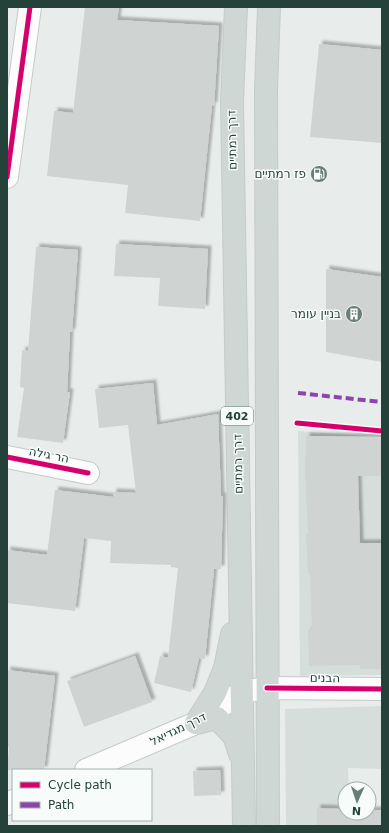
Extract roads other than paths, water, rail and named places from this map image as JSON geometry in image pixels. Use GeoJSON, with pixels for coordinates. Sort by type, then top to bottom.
{"type":"FeatureCollection","features":[{"type":"Feature","properties":{"kind":"main road","name":"דרך רמתיים"},"geometry":{"type":"LineString","coordinates":[[236,7],[232,102],[244,826]]}},
{"type":"Feature","properties":{"kind":"main road","name":"402"},"geometry":{"type":"LineString","coordinates":[[268,826],[266,89],[269,7]]}},
{"type":"Feature","properties":{"kind":"main road"},"geometry":{"type":"LineString","coordinates":[[196,723],[215,693],[225,668],[240,603]]}},
{"type":"Feature","properties":{"kind":"main road"},"geometry":{"type":"LineString","coordinates":[[196,723],[217,718],[234,736],[242,762]]}},
{"type":"Feature","properties":{"kind":"street"},"geometry":{"type":"LineString","coordinates":[[7,178],[30,7]]}},
{"type":"Feature","properties":{"kind":"street","name":"הר גילה"},"geometry":{"type":"LineString","coordinates":[[7,457],[88,473]]}},
{"type":"Feature","properties":{"kind":"street","name":"הבנים"},"geometry":{"type":"LineString","coordinates":[[268,688],[382,689]]}},
{"type":"Feature","properties":{"kind":"street","name":"דרך מגדיאל"},"geometry":{"type":"LineString","coordinates":[[88,769],[196,723],[242,692],[268,688]]}},
{"type":"Feature","properties":{"kind":"place","name":"פז רמתיים"},"geometry":{"type":"Point","coordinates":[319,174]}},
{"type":"Feature","properties":{"kind":"place","name":"בניין עומר"},"geometry":{"type":"Point","coordinates":[354,314]}}]}
